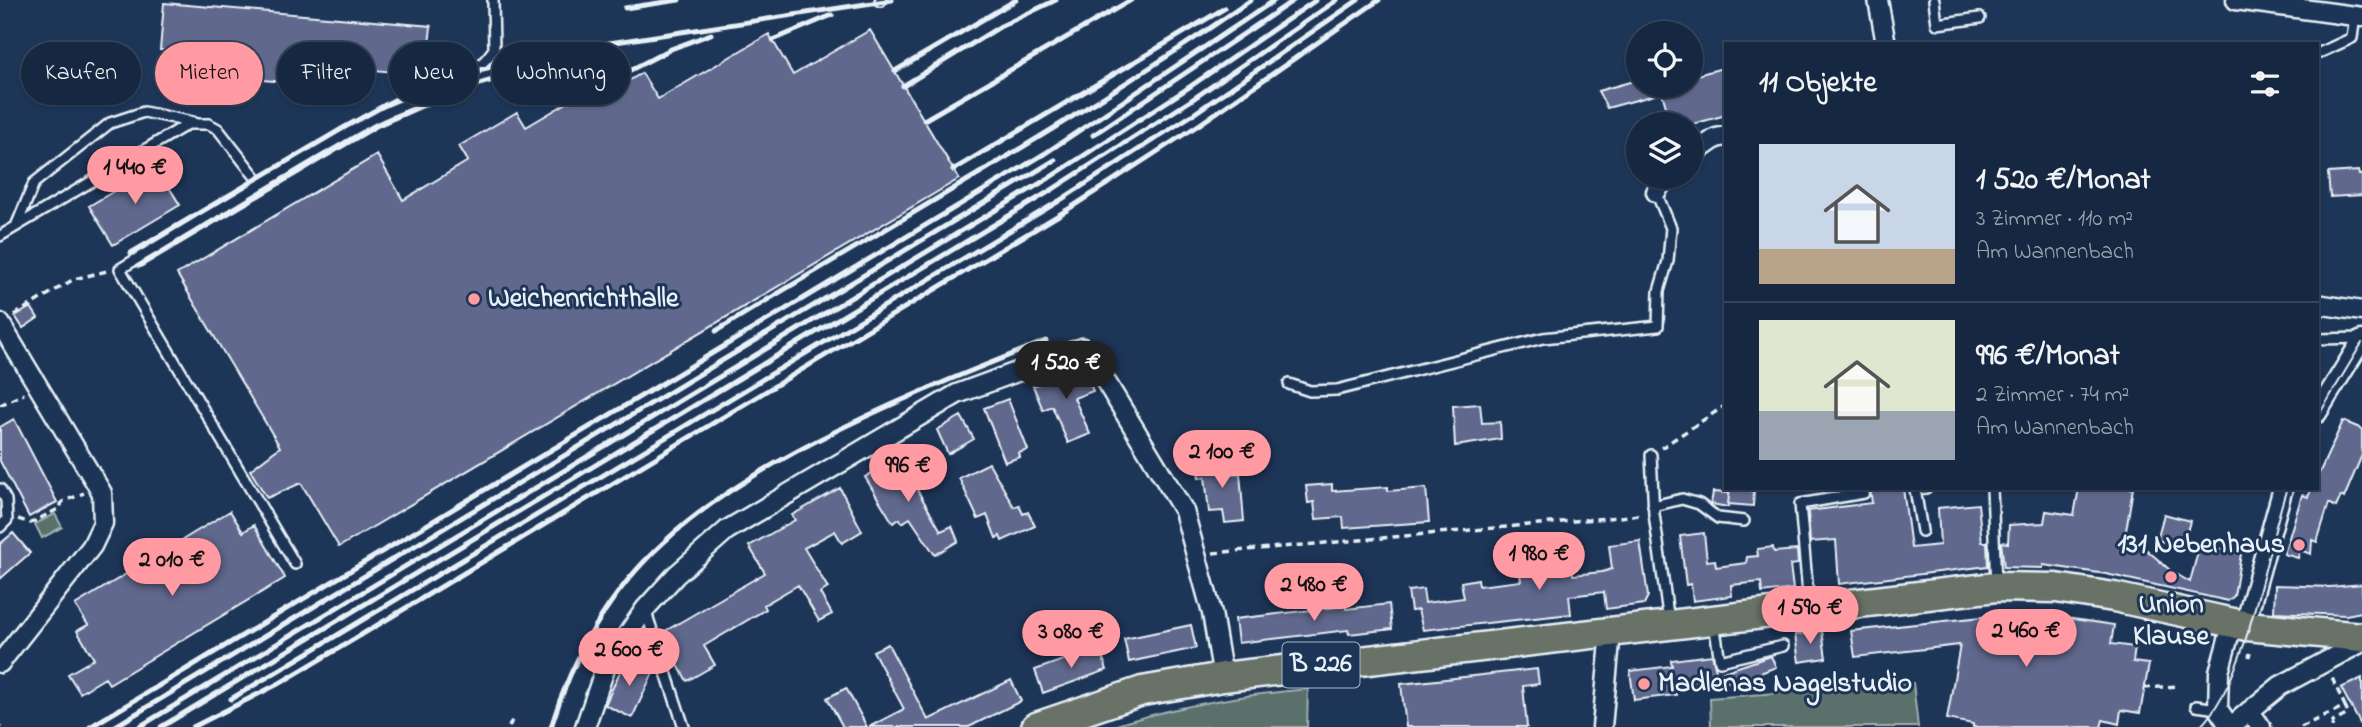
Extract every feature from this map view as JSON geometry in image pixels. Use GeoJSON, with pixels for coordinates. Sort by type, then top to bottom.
{"type":"FeatureCollection","features":[{"type":"Feature","properties":{"kind":"main road","name":"B 226"},"geometry":{"type":"LineString","coordinates":[[1036,727],[1142,691],[1223,677],[1996,587],[2056,588],[2240,624],[2362,639]]}},
{"type":"Feature","properties":{"kind":"street"},"geometry":{"type":"LineString","coordinates":[[1878,0],[1886,42]]}},
{"type":"Feature","properties":{"kind":"street"},"geometry":{"type":"LineString","coordinates":[[2236,0],[2359,16]]}},
{"type":"Feature","properties":{"kind":"street"},"geometry":{"type":"LineString","coordinates":[[1703,147],[1716,138],[1724,136]]}},
{"type":"Feature","properties":{"kind":"street"},"geometry":{"type":"LineString","coordinates":[[2319,304],[2362,311]]}},
{"type":"Feature","properties":{"kind":"street"},"geometry":{"type":"LineString","coordinates":[[0,323],[102,493],[103,523],[92,546],[0,663]]}},
{"type":"Feature","properties":{"kind":"street"},"geometry":{"type":"LineString","coordinates":[[2319,410],[2362,339]]}},
{"type":"Feature","properties":{"kind":"street"},"geometry":{"type":"LineString","coordinates":[[585,727],[606,666],[645,609],[676,575],[727,530],[957,394],[1082,348],[1094,362],[1174,490],[1198,555],[1223,677]]}},
{"type":"Feature","properties":{"kind":"street"},"geometry":{"type":"LineString","coordinates":[[2282,490],[2248,614],[2229,636],[2218,672],[2218,709],[2230,727],[2280,686],[2362,639]]}},
{"type":"Feature","properties":{"kind":"street"},"geometry":{"type":"LineString","coordinates":[[1602,727],[1611,631]]}},
{"type":"Feature","properties":{"kind":"street"},"geometry":{"type":"LineString","coordinates":[[2249,711],[2261,727]]}},
{"type":"Feature","properties":{"kind":"lane"},"geometry":{"type":"LineString","coordinates":[[295,564],[120,269],[375,118],[463,79],[479,68],[494,49],[493,0]]}},
{"type":"Feature","properties":{"kind":"lane"},"geometry":{"type":"LineString","coordinates":[[1934,0],[1937,24],[1980,18]]}},
{"type":"Feature","properties":{"kind":"lane"},"geometry":{"type":"LineString","coordinates":[[2319,53],[2352,38],[2359,16]]}},
{"type":"Feature","properties":{"kind":"lane"},"geometry":{"type":"LineString","coordinates":[[15,227],[34,183],[110,123],[144,112],[218,129],[261,184]]}},
{"type":"Feature","properties":{"kind":"lane"},"geometry":{"type":"LineString","coordinates":[[0,236],[180,127],[201,123]]}},
{"type":"Feature","properties":{"kind":"lane"},"geometry":{"type":"LineString","coordinates":[[1289,384],[1310,391],[1338,390],[1543,338],[1658,326],[1659,291],[1668,261],[1671,228],[1662,189]]}},
{"type":"Feature","properties":{"kind":"lane"},"geometry":{"type":"LineString","coordinates":[[2319,338],[2362,339]]}},
{"type":"Feature","properties":{"kind":"lane"},"geometry":{"type":"LineString","coordinates":[[1651,455],[1654,510],[1670,624]]}},
{"type":"Feature","properties":{"kind":"lane"},"geometry":{"type":"LineString","coordinates":[[0,489],[6,500],[7,520],[0,527]]}},
{"type":"Feature","properties":{"kind":"lane"},"geometry":{"type":"LineString","coordinates":[[1915,490],[1922,531]]}},
{"type":"Feature","properties":{"kind":"lane"},"geometry":{"type":"LineString","coordinates":[[1992,490],[1996,587]]}},
{"type":"Feature","properties":{"kind":"lane"},"geometry":{"type":"LineString","coordinates":[[1810,607],[1800,504],[1864,493]]}},
{"type":"Feature","properties":{"kind":"lane"},"geometry":{"type":"LineString","coordinates":[[1654,510],[1682,499],[1699,505],[1718,518],[1744,521]]}},
{"type":"Feature","properties":{"kind":"lane"},"geometry":{"type":"LineString","coordinates":[[645,609],[684,727]]}},
{"type":"Feature","properties":{"kind":"lane"},"geometry":{"type":"LineString","coordinates":[[1713,618],[1720,661],[1783,646]]}},
{"type":"Feature","properties":{"kind":"lane"},"geometry":{"type":"LineString","coordinates":[[2196,706],[2218,709]]}},
{"type":"Feature","properties":{"kind":"path"},"geometry":{"type":"LineString","coordinates":[[32,304],[74,279],[120,269]]}},
{"type":"Feature","properties":{"kind":"path"},"geometry":{"type":"LineString","coordinates":[[0,405],[15,400]]}},
{"type":"Feature","properties":{"kind":"path"},"geometry":{"type":"LineString","coordinates":[[1651,455],[1724,406]]}},
{"type":"Feature","properties":{"kind":"path"},"geometry":{"type":"LineString","coordinates":[[6,515],[31,523],[60,508],[65,501]]}},
{"type":"Feature","properties":{"kind":"path"},"geometry":{"type":"LineString","coordinates":[[1198,555],[1654,510]]}},
{"type":"Feature","properties":{"kind":"path"},"geometry":{"type":"LineString","coordinates":[[2325,662],[2347,714],[2333,724],[2329,713]]}},
{"type":"Feature","properties":{"kind":"path"},"geometry":{"type":"LineString","coordinates":[[2144,688],[2180,686]]}},
{"type":"Feature","properties":{"kind":"path"},"geometry":{"type":"LineString","coordinates":[[2301,727],[2345,706]]}},
{"type":"Feature","properties":{"kind":"path"},"geometry":{"type":"LineString","coordinates":[[509,727],[512,720]]}},
{"type":"Feature","properties":{"kind":"green space"},"geometry":{"type":"Polygon","coordinates":[[[55,514],[62,527],[42,538],[35,524],[55,514]]]}},
{"type":"Feature","properties":{"kind":"green space"},"geometry":{"type":"Polygon","coordinates":[[[1913,683],[1918,727],[1711,727],[1710,698],[1913,683]]]}},
{"type":"Feature","properties":{"kind":"green space"},"geometry":{"type":"Polygon","coordinates":[[[1308,689],[1307,727],[1110,727],[1208,702],[1308,689]]]}},
{"type":"Feature","properties":{"kind":"building"},"geometry":{"type":"Polygon","coordinates":[[[164,3],[431,26],[429,42],[389,42],[389,71],[375,70],[375,42],[277,42],[277,81],[263,80],[263,42],[161,42],[164,3]]]}},
{"type":"Feature","properties":{"kind":"building","name":"Weichenrichthalle"},"geometry":{"type":"Polygon","coordinates":[[[870,30],[959,179],[339,547],[301,483],[267,498],[250,470],[280,447],[177,274],[377,155],[403,200],[468,161],[459,146],[517,112],[526,127],[563,105],[630,105],[630,80],[642,73],[658,99],[769,34],[793,75],[870,30]]]}},
{"type":"Feature","properties":{"kind":"building"},"geometry":{"type":"Polygon","coordinates":[[[1724,68],[1724,116],[1703,121],[1703,112],[1668,112],[1663,98],[1703,98],[1703,73],[1724,68]]]}},
{"type":"Feature","properties":{"kind":"building"},"geometry":{"type":"Polygon","coordinates":[[[1626,83],[1626,98],[1644,98],[1607,108],[1598,91],[1626,83]]]}},
{"type":"Feature","properties":{"kind":"building"},"geometry":{"type":"Polygon","coordinates":[[[156,166],[180,205],[113,245],[89,206],[156,166]]]}},
{"type":"Feature","properties":{"kind":"building"},"geometry":{"type":"Polygon","coordinates":[[[2358,171],[2359,175],[2362,175],[2362,195],[2330,197],[2328,173],[2358,171]]]}},
{"type":"Feature","properties":{"kind":"building"},"geometry":{"type":"Polygon","coordinates":[[[31,307],[38,318],[23,328],[15,316],[31,307]]]}},
{"type":"Feature","properties":{"kind":"building"},"geometry":{"type":"Polygon","coordinates":[[[1083,367],[1093,391],[1074,398],[1090,434],[1068,443],[1052,406],[1043,410],[1033,386],[1083,367]]]}},
{"type":"Feature","properties":{"kind":"building"},"geometry":{"type":"Polygon","coordinates":[[[1008,399],[1028,450],[1019,453],[1020,457],[1005,462],[984,408],[1008,399]]]}},
{"type":"Feature","properties":{"kind":"building"},"geometry":{"type":"Polygon","coordinates":[[[1480,404],[1482,423],[1500,422],[1501,439],[1455,446],[1453,406],[1480,404]]]}},
{"type":"Feature","properties":{"kind":"building"},"geometry":{"type":"Polygon","coordinates":[[[961,416],[974,439],[948,454],[937,430],[961,416]]]}},
{"type":"Feature","properties":{"kind":"building"},"geometry":{"type":"Polygon","coordinates":[[[14,419],[57,502],[29,517],[0,461],[0,427],[14,419]]]}},
{"type":"Feature","properties":{"kind":"building"},"geometry":{"type":"Polygon","coordinates":[[[2343,421],[2362,429],[2362,455],[2344,498],[2341,496],[2336,507],[2329,503],[2317,542],[2312,540],[2311,554],[2300,550],[2298,558],[2284,554],[2302,495],[2308,497],[2311,490],[2319,490],[2319,474],[2343,421]]]}},
{"type":"Feature","properties":{"kind":"building"},"geometry":{"type":"Polygon","coordinates":[[[898,457],[941,531],[952,526],[958,541],[935,555],[910,518],[902,523],[900,519],[893,523],[865,477],[898,457]]]}},
{"type":"Feature","properties":{"kind":"building"},"geometry":{"type":"Polygon","coordinates":[[[1221,458],[1223,475],[1240,473],[1244,521],[1225,523],[1223,511],[1209,512],[1205,477],[1199,478],[1197,460],[1221,458]]]}},
{"type":"Feature","properties":{"kind":"building"},"geometry":{"type":"Polygon","coordinates":[[[989,463],[1014,507],[1019,505],[1023,514],[1028,512],[1035,526],[1002,541],[1000,536],[996,538],[987,515],[978,519],[959,478],[989,463]]]}},
{"type":"Feature","properties":{"kind":"building"},"geometry":{"type":"Polygon","coordinates":[[[1332,484],[1332,491],[1388,487],[1388,491],[1426,488],[1429,522],[1344,528],[1343,517],[1316,519],[1314,502],[1308,503],[1306,486],[1332,484]]]}},
{"type":"Feature","properties":{"kind":"building"},"geometry":{"type":"Polygon","coordinates":[[[840,488],[862,531],[842,543],[835,531],[804,548],[828,588],[820,593],[832,614],[819,621],[798,585],[764,605],[766,609],[704,646],[715,665],[687,681],[660,634],[765,573],[749,546],[795,520],[792,515],[840,488]]]}},
{"type":"Feature","properties":{"kind":"building"},"geometry":{"type":"Polygon","coordinates":[[[1730,490],[1754,491],[1753,506],[1728,504],[1730,490]]]}},
{"type":"Feature","properties":{"kind":"building"},"geometry":{"type":"Polygon","coordinates":[[[1870,490],[1903,490],[1911,548],[1940,545],[1938,508],[1978,504],[1982,542],[1987,542],[1988,566],[1839,584],[1836,540],[1810,542],[1808,511],[1872,503],[1870,490]]]}},
{"type":"Feature","properties":{"kind":"building"},"geometry":{"type":"Polygon","coordinates":[[[2079,490],[2133,490],[2125,537],[2133,538],[2171,571],[2190,582],[2200,544],[2241,554],[2234,596],[2228,601],[2106,574],[2043,565],[2043,568],[2004,567],[2001,542],[2008,543],[2009,525],[2044,523],[2046,511],[2074,515],[2079,490]]]}},
{"type":"Feature","properties":{"kind":"building"},"geometry":{"type":"Polygon","coordinates":[[[1713,492],[1729,493],[1728,507],[1711,504],[1713,492]]]}},
{"type":"Feature","properties":{"kind":"building"},"geometry":{"type":"Polygon","coordinates":[[[230,511],[243,532],[254,525],[285,578],[109,684],[105,678],[80,693],[68,674],[94,659],[77,631],[88,625],[75,605],[230,511]]]}},
{"type":"Feature","properties":{"kind":"building"},"geometry":{"type":"Polygon","coordinates":[[[2164,514],[2190,521],[2183,547],[2157,540],[2164,514]]]}},
{"type":"Feature","properties":{"kind":"building"},"geometry":{"type":"Polygon","coordinates":[[[13,533],[30,553],[0,579],[0,544],[13,533]]]}},
{"type":"Feature","properties":{"kind":"building"},"geometry":{"type":"Polygon","coordinates":[[[1704,533],[1707,561],[1715,560],[1716,567],[1746,563],[1747,557],[1758,556],[1757,549],[1773,547],[1774,552],[1797,550],[1798,564],[1790,565],[1793,589],[1762,593],[1761,582],[1731,585],[1732,596],[1693,601],[1691,584],[1686,585],[1680,536],[1704,533]]]}},
{"type":"Feature","properties":{"kind":"building"},"geometry":{"type":"Polygon","coordinates":[[[1640,541],[1648,596],[1644,604],[1606,609],[1604,592],[1569,596],[1571,614],[1423,630],[1418,610],[1411,611],[1408,591],[1423,589],[1425,603],[1464,598],[1461,582],[1478,579],[1479,586],[1521,581],[1518,559],[1534,557],[1571,559],[1573,575],[1602,572],[1612,569],[1609,545],[1640,541]]]}},
{"type":"Feature","properties":{"kind":"building"},"geometry":{"type":"Polygon","coordinates":[[[2362,584],[2362,612],[2346,615],[2274,612],[2275,585],[2330,587],[2362,584]]]}},
{"type":"Feature","properties":{"kind":"building"},"geometry":{"type":"Polygon","coordinates":[[[1389,604],[1392,629],[1349,634],[1348,630],[1238,643],[1235,619],[1346,606],[1346,609],[1389,604]]]}},
{"type":"Feature","properties":{"kind":"building"},"geometry":{"type":"Polygon","coordinates":[[[2010,614],[2046,615],[2114,625],[2111,644],[2135,647],[2133,662],[2149,664],[2140,713],[2121,710],[2119,724],[2103,720],[2101,727],[1973,727],[1973,724],[1947,719],[1960,645],[1855,657],[1851,631],[2010,614]]]}},
{"type":"Feature","properties":{"kind":"building"},"geometry":{"type":"Polygon","coordinates":[[[1191,625],[1196,648],[1129,662],[1124,639],[1191,625]]]}},
{"type":"Feature","properties":{"kind":"building"},"geometry":{"type":"Polygon","coordinates":[[[1822,631],[1826,658],[1799,662],[1795,635],[1822,631]]]}},
{"type":"Feature","properties":{"kind":"building"},"geometry":{"type":"Polygon","coordinates":[[[888,644],[928,720],[1011,680],[1021,701],[969,727],[869,727],[904,709],[873,651],[888,644]]]}},
{"type":"Feature","properties":{"kind":"building"},"geometry":{"type":"Polygon","coordinates":[[[1099,647],[1107,670],[1043,693],[1035,670],[1099,647]]]}},
{"type":"Feature","properties":{"kind":"building"},"geometry":{"type":"Polygon","coordinates":[[[1712,655],[1717,674],[1771,656],[1776,667],[1735,683],[1675,688],[1676,695],[1634,700],[1630,671],[1672,666],[1671,660],[1712,655]]]}},
{"type":"Feature","properties":{"kind":"building"},"geometry":{"type":"Polygon","coordinates":[[[626,658],[654,671],[632,718],[605,705],[626,658]]]}},
{"type":"Feature","properties":{"kind":"building"},"geometry":{"type":"Polygon","coordinates":[[[1537,669],[1539,684],[1523,686],[1527,727],[1406,727],[1401,684],[1537,669]]]}},
{"type":"Feature","properties":{"kind":"building"},"geometry":{"type":"Polygon","coordinates":[[[2362,678],[2362,727],[2341,688],[2362,678]]]}},
{"type":"Feature","properties":{"kind":"building"},"geometry":{"type":"Polygon","coordinates":[[[846,688],[867,727],[843,727],[827,698],[846,688]]]}},
{"type":"Feature","properties":{"kind":"tram line"},"geometry":{"type":"LineString","coordinates":[[2319,415],[2362,343]]}},
{"type":"Feature","properties":{"kind":"tram line"},"geometry":{"type":"LineString","coordinates":[[2200,727],[2217,705],[2243,647],[2286,490]]}},
{"type":"Feature","properties":{"kind":"railway"},"geometry":{"type":"LineString","coordinates":[[625,8],[679,0]]}},
{"type":"Feature","properties":{"kind":"railway"},"geometry":{"type":"LineString","coordinates":[[131,253],[345,127],[396,99],[448,78],[550,52],[892,0]]}},
{"type":"Feature","properties":{"kind":"railway"},"geometry":{"type":"LineString","coordinates":[[895,71],[1016,0]]}},
{"type":"Feature","properties":{"kind":"railway"},"geometry":{"type":"LineString","coordinates":[[903,86],[1001,26],[1056,0]]}},
{"type":"Feature","properties":{"kind":"railway"},"geometry":{"type":"LineString","coordinates":[[924,120],[1131,0]]}},
{"type":"Feature","properties":{"kind":"railway"},"geometry":{"type":"LineString","coordinates":[[716,331],[1053,129],[1251,0]]}},
{"type":"Feature","properties":{"kind":"railway"},"geometry":{"type":"LineString","coordinates":[[90,727],[1044,154],[1275,0]]}},
{"type":"Feature","properties":{"kind":"railway"},"geometry":{"type":"LineString","coordinates":[[1093,135],[1294,0]]}},
{"type":"Feature","properties":{"kind":"railway"},"geometry":{"type":"LineString","coordinates":[[139,727],[1049,178],[1185,90],[1316,0]]}},
{"type":"Feature","properties":{"kind":"railway"},"geometry":{"type":"LineString","coordinates":[[161,727],[1050,191],[1190,101],[1337,0]]}},
{"type":"Feature","properties":{"kind":"railway"},"geometry":{"type":"LineString","coordinates":[[231,699],[1059,201],[1192,115],[1358,0]]}},
{"type":"Feature","properties":{"kind":"railway"},"geometry":{"type":"LineString","coordinates":[[193,727],[280,683],[1067,210],[1200,124],[1379,0]]}},
{"type":"Feature","properties":{"kind":"railway"},"geometry":{"type":"LineString","coordinates":[[953,170],[1225,8]]}},
{"type":"Feature","properties":{"kind":"railway"},"geometry":{"type":"LineString","coordinates":[[773,40],[832,15]]}},
{"type":"Feature","properties":{"kind":"railway"},"geometry":{"type":"LineString","coordinates":[[630,70],[671,49],[711,34]]}},
{"type":"Feature","properties":{"kind":"railway"},"geometry":{"type":"LineString","coordinates":[[139,266],[376,126],[456,91],[492,80]]}},
{"type":"Feature","properties":{"kind":"railway"},"geometry":{"type":"LineString","coordinates":[[114,727],[1055,160]]}},
{"type":"Feature","properties":{"kind":"railway"},"geometry":{"type":"LineString","coordinates":[[551,727],[581,651],[609,605],[644,562],[702,511],[746,481],[845,427],[897,402],[1046,341]]}},
{"type":"Feature","properties":{"kind":"place","name":"Weichenrichthalle"},"geometry":{"type":"Point","coordinates":[474,299]}},
{"type":"Feature","properties":{"kind":"place","name":"131 Nebenhaus"},"geometry":{"type":"Point","coordinates":[2299,545]}},
{"type":"Feature","properties":{"kind":"place","name":"Union Klause"},"geometry":{"type":"Point","coordinates":[2171,577]}},
{"type":"Feature","properties":{"kind":"place","name":"Madlenas Nagelstudio"},"geometry":{"type":"Point","coordinates":[1644,684]}}]}
